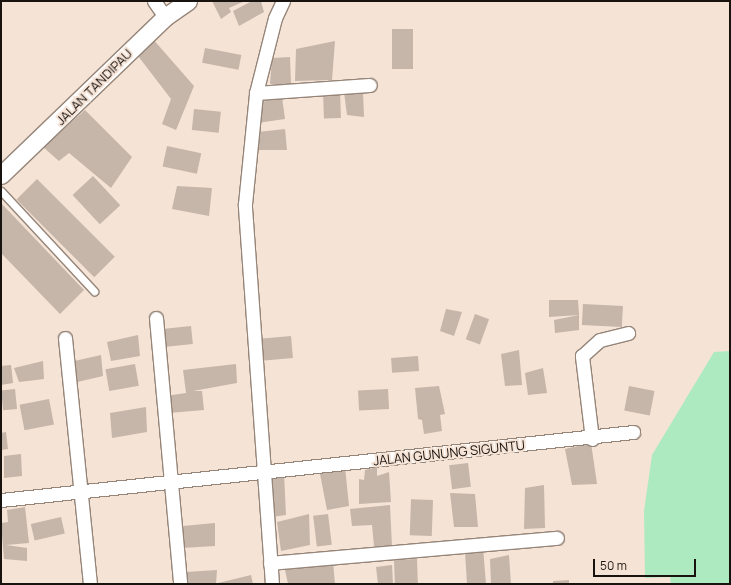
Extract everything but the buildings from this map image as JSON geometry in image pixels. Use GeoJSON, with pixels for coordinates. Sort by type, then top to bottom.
{"type":"FeatureCollection","features":[{"type":"Feature","properties":{"kind":"street"},"geometry":{"type":"LineString","coordinates":[[154,1],[165,17]]}},
{"type":"Feature","properties":{"kind":"street","name":"JALAN TANDIPAU"},"geometry":{"type":"LineString","coordinates":[[1,175],[165,17],[188,1]]}},
{"type":"Feature","properties":{"kind":"street"},"geometry":{"type":"LineString","coordinates":[[272,584],[246,204],[256,93],[275,18],[284,1]]}},
{"type":"Feature","properties":{"kind":"street"},"geometry":{"type":"LineString","coordinates":[[256,93],[370,85]]}},
{"type":"Feature","properties":{"kind":"street"},"geometry":{"type":"LineString","coordinates":[[156,318],[180,584]]}},
{"type":"Feature","properties":{"kind":"street"},"geometry":{"type":"LineString","coordinates":[[592,439],[582,356],[600,340],[628,333]]}},
{"type":"Feature","properties":{"kind":"street"},"geometry":{"type":"LineString","coordinates":[[65,338],[90,584]]}},
{"type":"Feature","properties":{"kind":"street","name":"JALAN GUNUNG SIGUNTU"},"geometry":{"type":"LineString","coordinates":[[1,500],[171,484],[264,472],[592,439],[633,432]]}},
{"type":"Feature","properties":{"kind":"street"},"geometry":{"type":"LineString","coordinates":[[270,563],[557,538]]}},
{"type":"Feature","properties":{"kind":"lane"},"geometry":{"type":"LineString","coordinates":[[1,191],[94,291]]}},
{"type":"Feature","properties":{"kind":"green space"},"geometry":{"type":"Polygon","coordinates":[[[730,351],[730,584],[671,584],[670,577],[645,578],[644,511],[652,455],[714,352],[730,351]]]}}]}
